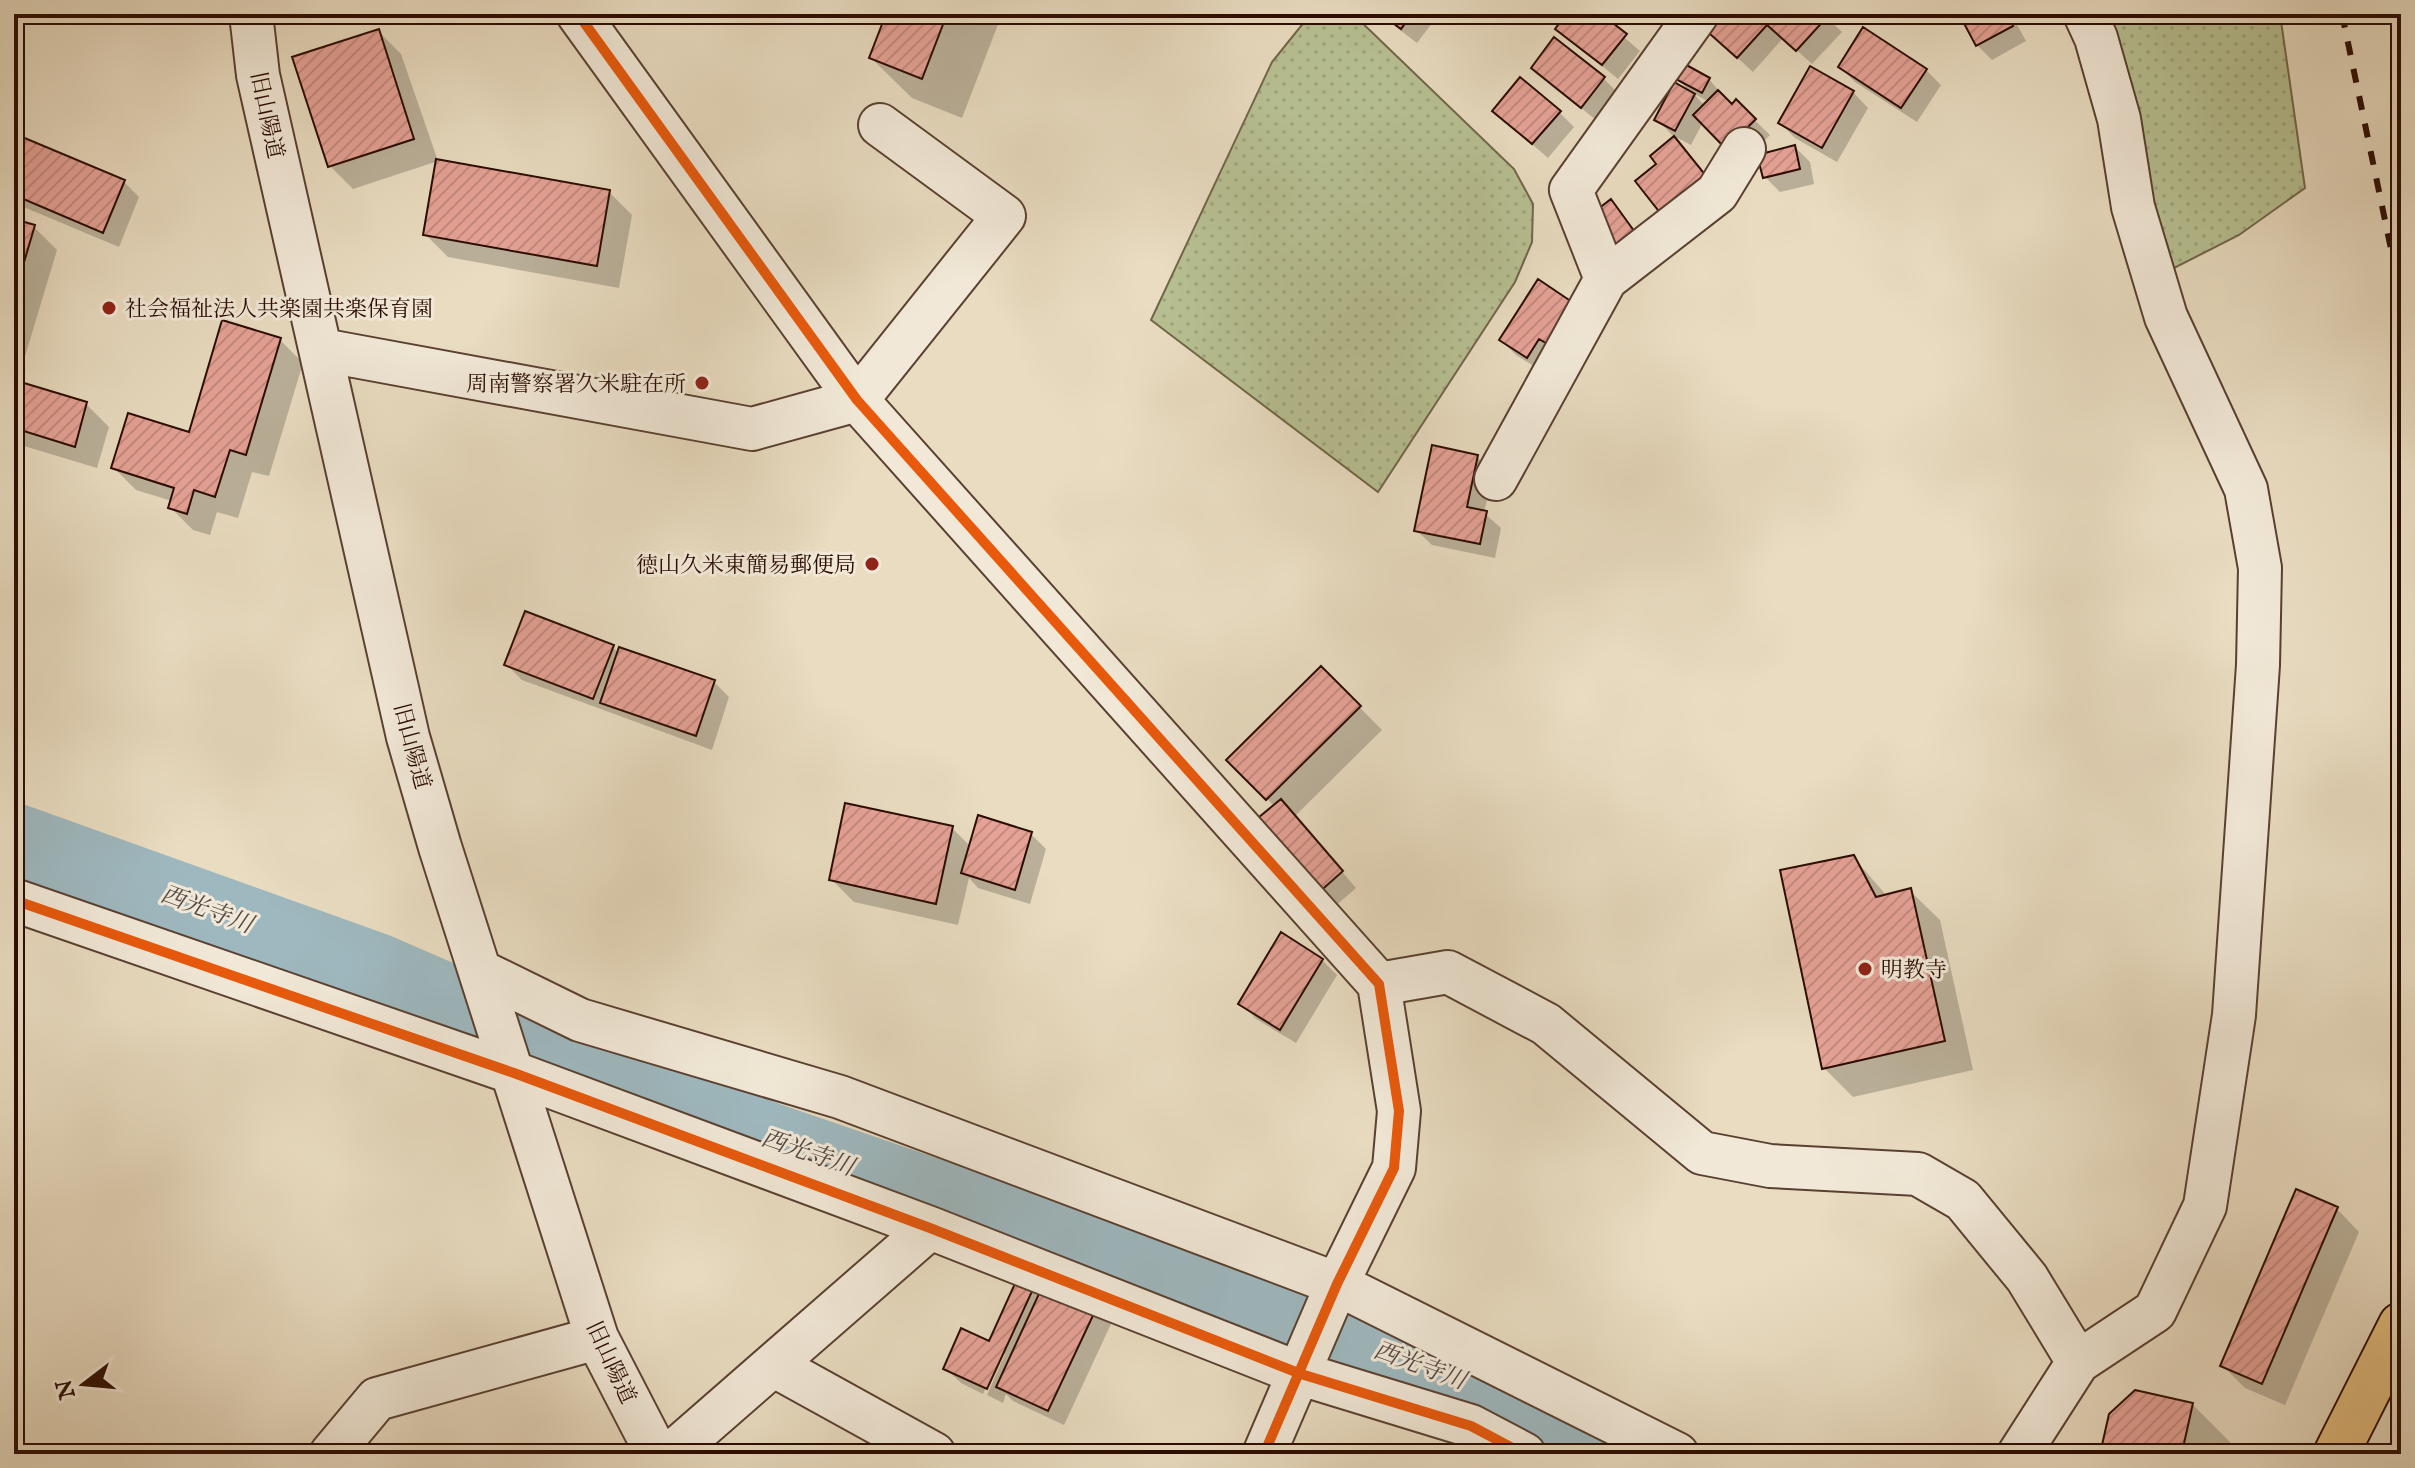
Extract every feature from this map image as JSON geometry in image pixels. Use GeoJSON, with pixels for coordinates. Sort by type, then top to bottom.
{"type":"FeatureCollection","features":[{"type":"Feature","properties":{"kind":"main road"},"geometry":{"type":"LineString","coordinates":[[2336,1454],[2401,1325]]}},
{"type":"Feature","properties":{"kind":"street","name":"旧山陽道"},"geometry":{"type":"LineString","coordinates":[[251,14],[258,75],[408,737],[597,1338],[657,1454]]}},
{"type":"Feature","properties":{"kind":"street"},"geometry":{"type":"LineString","coordinates":[[578,14],[857,400],[1379,984],[1399,1111],[1394,1168],[1337,1284],[1301,1374],[1264,1454]]}},
{"type":"Feature","properties":{"kind":"street"},"geometry":{"type":"LineString","coordinates":[[1606,279],[1571,190],[1697,14]]}},
{"type":"Feature","properties":{"kind":"street"},"geometry":{"type":"LineString","coordinates":[[2019,1454],[2078,1362],[2155,1311],[2205,1206],[2234,1015],[2258,665],[2260,568],[2246,489],[2166,317],[2133,207],[2119,119],[2096,38],[2085,14]]}},
{"type":"Feature","properties":{"kind":"street"},"geometry":{"type":"LineString","coordinates":[[322,350],[752,429],[857,400],[1004,216],[880,125]]}},
{"type":"Feature","properties":{"kind":"street"},"geometry":{"type":"LineString","coordinates":[[1496,479],[1606,279],[1717,193],[1744,149]]}},
{"type":"Feature","properties":{"kind":"street"},"geometry":{"type":"LineString","coordinates":[[14,900],[514,1073],[930,1228],[1301,1374],[1471,1426],[1524,1454]]}},
{"type":"Feature","properties":{"kind":"street"},"geometry":{"type":"LineString","coordinates":[[480,971],[580,1020],[840,1097],[1337,1284],[1677,1454]]}},
{"type":"Feature","properties":{"kind":"street"},"geometry":{"type":"LineString","coordinates":[[1379,984],[1448,972],[1546,1024],[1702,1153],[1770,1166],[1918,1174],[1963,1200],[2027,1278],[2078,1362]]}},
{"type":"Feature","properties":{"kind":"street"},"geometry":{"type":"LineString","coordinates":[[671,1454],[930,1228]]}},
{"type":"Feature","properties":{"kind":"street"},"geometry":{"type":"LineString","coordinates":[[331,1454],[377,1399],[597,1338]]}},
{"type":"Feature","properties":{"kind":"street"},"geometry":{"type":"LineString","coordinates":[[773,1365],[934,1454]]}},
{"type":"Feature","properties":{"kind":"green space"},"geometry":{"type":"Polygon","coordinates":[[[2103,14],[2280,14],[2305,188],[2239,235],[2170,270],[2103,14]]]}},
{"type":"Feature","properties":{"kind":"green space"},"geometry":{"type":"Polygon","coordinates":[[[1355,16],[1514,169],[1533,204],[1532,242],[1515,282],[1378,492],[1151,320],[1272,62],[1305,21],[1355,16]]]}},
{"type":"Feature","properties":{"kind":"building"},"geometry":{"type":"Polygon","coordinates":[[[886,14],[947,14],[922,79],[869,58],[886,14]]]}},
{"type":"Feature","properties":{"kind":"building"},"geometry":{"type":"Polygon","coordinates":[[[1381,14],[1412,14],[1401,29],[1381,14]]]}},
{"type":"Feature","properties":{"kind":"building"},"geometry":{"type":"Polygon","coordinates":[[[1566,14],[1601,14],[1627,34],[1602,65],[1555,29],[1566,14]]]}},
{"type":"Feature","properties":{"kind":"building"},"geometry":{"type":"Polygon","coordinates":[[[1712,14],[1828,16],[1796,51],[1767,25],[1737,58],[1701,26],[1712,14]]]}},
{"type":"Feature","properties":{"kind":"building"},"geometry":{"type":"Polygon","coordinates":[[[1959,14],[2006,14],[2013,26],[1976,46],[1959,14]]]}},
{"type":"Feature","properties":{"kind":"building"},"geometry":{"type":"Polygon","coordinates":[[[1863,27],[1927,69],[1901,108],[1838,67],[1863,27]]]}},
{"type":"Feature","properties":{"kind":"building"},"geometry":{"type":"Polygon","coordinates":[[[379,29],[414,139],[328,167],[292,57],[379,29]]]}},
{"type":"Feature","properties":{"kind":"building"},"geometry":{"type":"Polygon","coordinates":[[[1554,37],[1605,77],[1581,108],[1531,68],[1554,37]]]}},
{"type":"Feature","properties":{"kind":"building"},"geometry":{"type":"Polygon","coordinates":[[[1681,62],[1710,78],[1702,93],[1672,77],[1681,62]]]}},
{"type":"Feature","properties":{"kind":"building"},"geometry":{"type":"Polygon","coordinates":[[[1810,66],[1854,91],[1822,148],[1778,123],[1810,66]]]}},
{"type":"Feature","properties":{"kind":"building"},"geometry":{"type":"Polygon","coordinates":[[[1520,77],[1561,111],[1532,144],[1492,111],[1520,77]]]}},
{"type":"Feature","properties":{"kind":"building"},"geometry":{"type":"Polygon","coordinates":[[[1674,82],[1695,94],[1675,131],[1654,120],[1674,82]]]}},
{"type":"Feature","properties":{"kind":"building"},"geometry":{"type":"Polygon","coordinates":[[[1718,90],[1732,104],[1736,99],[1756,119],[1726,149],[1693,115],[1718,90]]]}},
{"type":"Feature","properties":{"kind":"building"},"geometry":{"type":"Polygon","coordinates":[[[15,134],[125,180],[103,233],[14,195],[15,134]]]}},
{"type":"Feature","properties":{"kind":"building"},"geometry":{"type":"Polygon","coordinates":[[[1674,136],[1711,182],[1665,219],[1635,181],[1656,164],[1650,156],[1674,136]]]}},
{"type":"Feature","properties":{"kind":"building"},"geometry":{"type":"Polygon","coordinates":[[[1795,145],[1800,169],[1763,178],[1757,155],[1795,145]]]}},
{"type":"Feature","properties":{"kind":"building"},"geometry":{"type":"Polygon","coordinates":[[[436,159],[610,190],[597,266],[423,235],[436,159]]]}},
{"type":"Feature","properties":{"kind":"building"},"geometry":{"type":"Polygon","coordinates":[[[1611,199],[1637,235],[1615,252],[1589,216],[1611,199]]]}},
{"type":"Feature","properties":{"kind":"building"},"geometry":{"type":"Polygon","coordinates":[[[14,219],[35,225],[14,296],[14,219]]]}},
{"type":"Feature","properties":{"kind":"building"},"geometry":{"type":"Polygon","coordinates":[[[1538,279],[1575,304],[1549,345],[1539,339],[1527,358],[1499,340],[1538,279]]]}},
{"type":"Feature","properties":{"kind":"building"},"geometry":{"type":"Polygon","coordinates":[[[222,320],[281,338],[246,455],[230,450],[215,497],[194,490],[187,514],[168,508],[174,488],[111,468],[128,413],[189,432],[222,320]]]}},
{"type":"Feature","properties":{"kind":"building"},"geometry":{"type":"Polygon","coordinates":[[[14,380],[87,402],[75,447],[14,428],[14,380]]]}},
{"type":"Feature","properties":{"kind":"building"},"geometry":{"type":"Polygon","coordinates":[[[1432,445],[1478,455],[1467,507],[1487,511],[1480,544],[1414,531],[1432,445]]]}},
{"type":"Feature","properties":{"kind":"building"},"geometry":{"type":"Polygon","coordinates":[[[525,611],[614,645],[593,699],[504,665],[525,611]]]}},
{"type":"Feature","properties":{"kind":"building"},"geometry":{"type":"Polygon","coordinates":[[[619,647],[715,680],[696,736],[600,703],[619,647]]]}},
{"type":"Feature","properties":{"kind":"building"},"geometry":{"type":"Polygon","coordinates":[[[1321,666],[1361,706],[1266,800],[1226,760],[1321,666]]]}},
{"type":"Feature","properties":{"kind":"building"},"geometry":{"type":"Polygon","coordinates":[[[1281,799],[1343,871],[1316,895],[1253,822],[1281,799]]]}},
{"type":"Feature","properties":{"kind":"building"},"geometry":{"type":"Polygon","coordinates":[[[845,803],[953,826],[936,904],[829,880],[845,803]]]}},
{"type":"Feature","properties":{"kind":"building"},"geometry":{"type":"Polygon","coordinates":[[[978,815],[1032,832],[1015,890],[961,873],[978,815]]]}},
{"type":"Feature","properties":{"kind":"building","name":"明教寺"},"geometry":{"type":"Polygon","coordinates":[[[1854,855],[1876,897],[1911,888],[1945,1041],[1822,1069],[1780,870],[1854,855]]]}},
{"type":"Feature","properties":{"kind":"building"},"geometry":{"type":"Polygon","coordinates":[[[1281,932],[1323,959],[1280,1030],[1238,1004],[1281,932]]]}},
{"type":"Feature","properties":{"kind":"building"},"geometry":{"type":"Polygon","coordinates":[[[2296,1189],[2338,1207],[2262,1384],[2220,1366],[2296,1189]]]}},
{"type":"Feature","properties":{"kind":"building"},"geometry":{"type":"Polygon","coordinates":[[[1017,1279],[1034,1287],[987,1389],[943,1369],[961,1328],[989,1341],[1017,1279]]]}},
{"type":"Feature","properties":{"kind":"building"},"geometry":{"type":"Polygon","coordinates":[[[1044,1283],[1097,1307],[1048,1411],[996,1387],[1044,1283]]]}},
{"type":"Feature","properties":{"kind":"building"},"geometry":{"type":"Polygon","coordinates":[[[2135,1390],[2193,1403],[2183,1448],[2211,1454],[2100,1454],[2109,1414],[2135,1390]]]}},
{"type":"Feature","properties":{"kind":"waterway","name":"西光寺川"},"geometry":{"type":"LineString","coordinates":[[14,840],[374,969],[762,1137],[1464,1379],[1604,1454]]}},
{"type":"Feature","properties":{"kind":"railway"},"geometry":{"type":"LineString","coordinates":[[2342,14],[2401,297]]}},
{"type":"Feature","properties":{"kind":"cycle path"},"geometry":{"type":"LineString","coordinates":[[578,14],[857,400],[1379,984],[1399,1111],[1394,1168],[1337,1284],[1264,1454]]}},
{"type":"Feature","properties":{"kind":"cycle path"},"geometry":{"type":"LineString","coordinates":[[14,900],[514,1073],[930,1228],[1301,1374],[1471,1426],[1524,1454]]}},
{"type":"Feature","properties":{"kind":"place","name":"社会福祉法人共楽園共楽保育園"},"geometry":{"type":"Point","coordinates":[109,308]}},
{"type":"Feature","properties":{"kind":"place","name":"周南警察署久米駐在所"},"geometry":{"type":"Point","coordinates":[702,383]}},
{"type":"Feature","properties":{"kind":"place","name":"徳山久米東簡易郵便局"},"geometry":{"type":"Point","coordinates":[872,564]}},
{"type":"Feature","properties":{"kind":"place","name":"明教寺"},"geometry":{"type":"Point","coordinates":[1865,969]}}]}
